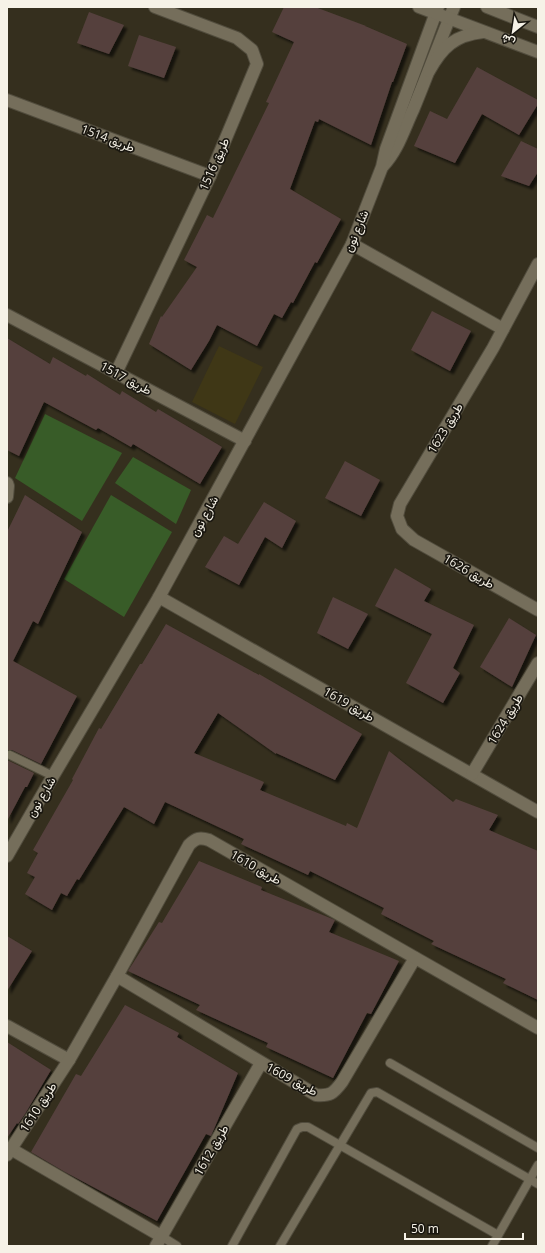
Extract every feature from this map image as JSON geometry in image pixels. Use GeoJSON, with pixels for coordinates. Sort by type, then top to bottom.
{"type":"FeatureCollection","features":[{"type":"Feature","properties":{"kind":"street","name":"طريق 1516"},"geometry":{"type":"LineString","coordinates":[[116,373],[210,176],[257,64],[252,50],[237,38],[155,7]]}},
{"type":"Feature","properties":{"kind":"street"},"geometry":{"type":"LineString","coordinates":[[419,7],[436,10],[449,19],[538,52]]}},
{"type":"Feature","properties":{"kind":"street","name":"شارع نون"},"geometry":{"type":"LineString","coordinates":[[382,167],[395,151],[454,7]]}},
{"type":"Feature","properties":{"kind":"street"},"geometry":{"type":"LineString","coordinates":[[487,7],[538,27]]}},
{"type":"Feature","properties":{"kind":"street","name":"شارع نون"},"geometry":{"type":"LineString","coordinates":[[7,856],[160,597],[352,244],[382,167],[387,144],[436,10]]}},
{"type":"Feature","properties":{"kind":"street"},"geometry":{"type":"LineString","coordinates":[[429,71],[437,57],[448,45],[465,35],[484,32]]}},
{"type":"Feature","properties":{"kind":"street","name":"طريق 1514"},"geometry":{"type":"LineString","coordinates":[[7,100],[210,176]]}},
{"type":"Feature","properties":{"kind":"street"},"geometry":{"type":"LineString","coordinates":[[352,244],[503,329]]}},
{"type":"Feature","properties":{"kind":"street","name":"طريق 1623"},"geometry":{"type":"LineString","coordinates":[[402,529],[397,516],[400,504],[503,329],[538,264]]}},
{"type":"Feature","properties":{"kind":"street","name":"طريق 1517"},"geometry":{"type":"LineString","coordinates":[[7,314],[244,441]]}},
{"type":"Feature","properties":{"kind":"street"},"geometry":{"type":"LineString","coordinates":[[7,483],[7,498]]}},
{"type":"Feature","properties":{"kind":"street","name":"طريق 1626"},"geometry":{"type":"LineString","coordinates":[[402,529],[414,540],[538,610]]}},
{"type":"Feature","properties":{"kind":"street","name":"طريق 1619"},"geometry":{"type":"LineString","coordinates":[[160,597],[538,812]]}},
{"type":"Feature","properties":{"kind":"street","name":"طريق 1624"},"geometry":{"type":"LineString","coordinates":[[472,774],[538,663]]}},
{"type":"Feature","properties":{"kind":"street","name":"طريق 1610"},"geometry":{"type":"LineString","coordinates":[[9,1152],[69,1060],[189,845],[194,839],[202,837],[538,1028]]}},
{"type":"Feature","properties":{"kind":"street","name":"طريق 1609"},"geometry":{"type":"LineString","coordinates":[[117,976],[316,1095],[326,1095],[336,1091],[415,958]]}},
{"type":"Feature","properties":{"kind":"street"},"geometry":{"type":"LineString","coordinates":[[7,1026],[69,1060]]}},
{"type":"Feature","properties":{"kind":"street","name":"طريق 1612"},"geometry":{"type":"LineString","coordinates":[[159,1241],[261,1063]]}},
{"type":"Feature","properties":{"kind":"street"},"geometry":{"type":"LineString","coordinates":[[9,1152],[159,1241]]}},
{"type":"Feature","properties":{"kind":"lane"},"geometry":{"type":"LineString","coordinates":[[10,755],[53,776]]}},
{"type":"Feature","properties":{"kind":"lane"},"geometry":{"type":"LineString","coordinates":[[390,1063],[538,1148]]}},
{"type":"Feature","properties":{"kind":"lane"},"geometry":{"type":"LineString","coordinates":[[280,1246],[372,1093],[377,1092],[530,1178],[538,1184]]}},
{"type":"Feature","properties":{"kind":"lane"},"geometry":{"type":"LineString","coordinates":[[232,1246],[297,1129],[302,1127],[308,1127],[498,1235]]}},
{"type":"Feature","properties":{"kind":"lane"},"geometry":{"type":"LineString","coordinates":[[492,1246],[538,1165]]}},
{"type":"Feature","properties":{"kind":"lane"},"geometry":{"type":"LineString","coordinates":[[159,1241],[177,1246]]}},
{"type":"Feature","properties":{"kind":"green space"},"geometry":{"type":"Polygon","coordinates":[[[45,414],[122,453],[82,521],[15,478],[45,414]]]}},
{"type":"Feature","properties":{"kind":"green space"},"geometry":{"type":"Polygon","coordinates":[[[133,457],[191,490],[176,524],[115,483],[133,457]]]}},
{"type":"Feature","properties":{"kind":"green space"},"geometry":{"type":"Polygon","coordinates":[[[111,495],[172,532],[124,617],[64,579],[111,495]]]}},
{"type":"Feature","properties":{"kind":"sand"},"geometry":{"type":"Polygon","coordinates":[[[219,346],[263,367],[235,424],[192,402],[219,346]]]}},
{"type":"Feature","properties":{"kind":"building"},"geometry":{"type":"Polygon","coordinates":[[[284,7],[315,7],[366,26],[407,44],[392,82],[371,145],[319,119],[318,122],[315,121],[290,189],[341,219],[317,263],[315,262],[293,303],[291,302],[282,318],[274,314],[257,346],[217,325],[191,370],[149,344],[161,316],[162,317],[197,267],[184,260],[207,215],[213,218],[269,103],[266,102],[294,42],[272,32],[284,7]]]}},
{"type":"Feature","properties":{"kind":"building"},"geometry":{"type":"Polygon","coordinates":[[[89,12],[124,25],[109,54],[77,43],[89,12]]]}},
{"type":"Feature","properties":{"kind":"building"},"geometry":{"type":"Polygon","coordinates":[[[139,35],[176,47],[164,78],[128,66],[139,35]]]}},
{"type":"Feature","properties":{"kind":"building"},"geometry":{"type":"Polygon","coordinates":[[[477,67],[538,100],[538,104],[519,135],[482,114],[455,163],[414,146],[430,111],[447,119],[477,67]]]}},
{"type":"Feature","properties":{"kind":"building"},"geometry":{"type":"Polygon","coordinates":[[[521,141],[538,149],[538,172],[529,186],[501,176],[521,141]]]}},
{"type":"Feature","properties":{"kind":"building"},"geometry":{"type":"Polygon","coordinates":[[[432,311],[471,331],[450,371],[411,350],[432,311]]]}},
{"type":"Feature","properties":{"kind":"building"},"geometry":{"type":"Polygon","coordinates":[[[7,338],[50,364],[53,357],[86,376],[87,374],[120,395],[122,391],[156,412],[158,409],[222,447],[200,484],[133,444],[131,447],[98,428],[96,430],[44,402],[19,456],[7,450],[7,338]]]}},
{"type":"Feature","properties":{"kind":"building"},"geometry":{"type":"Polygon","coordinates":[[[345,461],[380,480],[361,516],[325,498],[345,461]]]}},
{"type":"Feature","properties":{"kind":"building"},"geometry":{"type":"Polygon","coordinates":[[[25,495],[82,532],[38,624],[33,621],[13,661],[77,696],[41,764],[12,750],[7,750],[7,532],[25,495]]]}},
{"type":"Feature","properties":{"kind":"building"},"geometry":{"type":"Polygon","coordinates":[[[264,502],[296,521],[282,548],[265,537],[239,585],[205,567],[224,536],[238,544],[264,502]]]}},
{"type":"Feature","properties":{"kind":"building"},"geometry":{"type":"Polygon","coordinates":[[[395,568],[431,589],[424,601],[474,625],[453,668],[460,673],[443,703],[406,683],[432,634],[375,606],[395,568]]]}},
{"type":"Feature","properties":{"kind":"building"},"geometry":{"type":"Polygon","coordinates":[[[333,597],[368,614],[348,649],[317,633],[333,597]]]}},
{"type":"Feature","properties":{"kind":"building"},"geometry":{"type":"Polygon","coordinates":[[[509,618],[536,635],[512,687],[480,667],[509,618]]]}},
{"type":"Feature","properties":{"kind":"building"},"geometry":{"type":"Polygon","coordinates":[[[166,624],[259,674],[362,734],[335,780],[276,754],[218,713],[194,753],[264,782],[260,790],[346,826],[347,823],[357,828],[389,751],[453,802],[456,799],[498,815],[489,830],[538,851],[538,1000],[503,983],[506,979],[431,944],[434,941],[381,914],[384,908],[310,871],[308,875],[241,844],[244,839],[165,802],[154,824],[124,807],[79,880],[77,879],[67,896],[61,893],[52,910],[25,894],[35,877],[27,873],[38,853],[33,850],[73,780],[72,779],[99,728],[101,729],[166,624]]]}},
{"type":"Feature","properties":{"kind":"building"},"geometry":{"type":"Polygon","coordinates":[[[7,760],[34,773],[7,821],[7,760]]]}},
{"type":"Feature","properties":{"kind":"building"},"geometry":{"type":"Polygon","coordinates":[[[199,861],[262,887],[261,890],[335,920],[329,932],[399,961],[371,1014],[367,1013],[333,1078],[266,1047],[268,1043],[196,1010],[200,1005],[128,971],[159,922],[162,923],[199,861]]]}},
{"type":"Feature","properties":{"kind":"building"},"geometry":{"type":"Polygon","coordinates":[[[7,936],[32,951],[7,991],[7,936]]]}},
{"type":"Feature","properties":{"kind":"building"},"geometry":{"type":"Polygon","coordinates":[[[125,1005],[179,1033],[177,1037],[238,1073],[211,1136],[206,1134],[157,1221],[65,1172],[31,1152],[76,1074],[81,1076],[125,1005]]]}},
{"type":"Feature","properties":{"kind":"building"},"geometry":{"type":"Polygon","coordinates":[[[7,1042],[51,1070],[25,1114],[7,1138],[7,1042]]]}}]}
